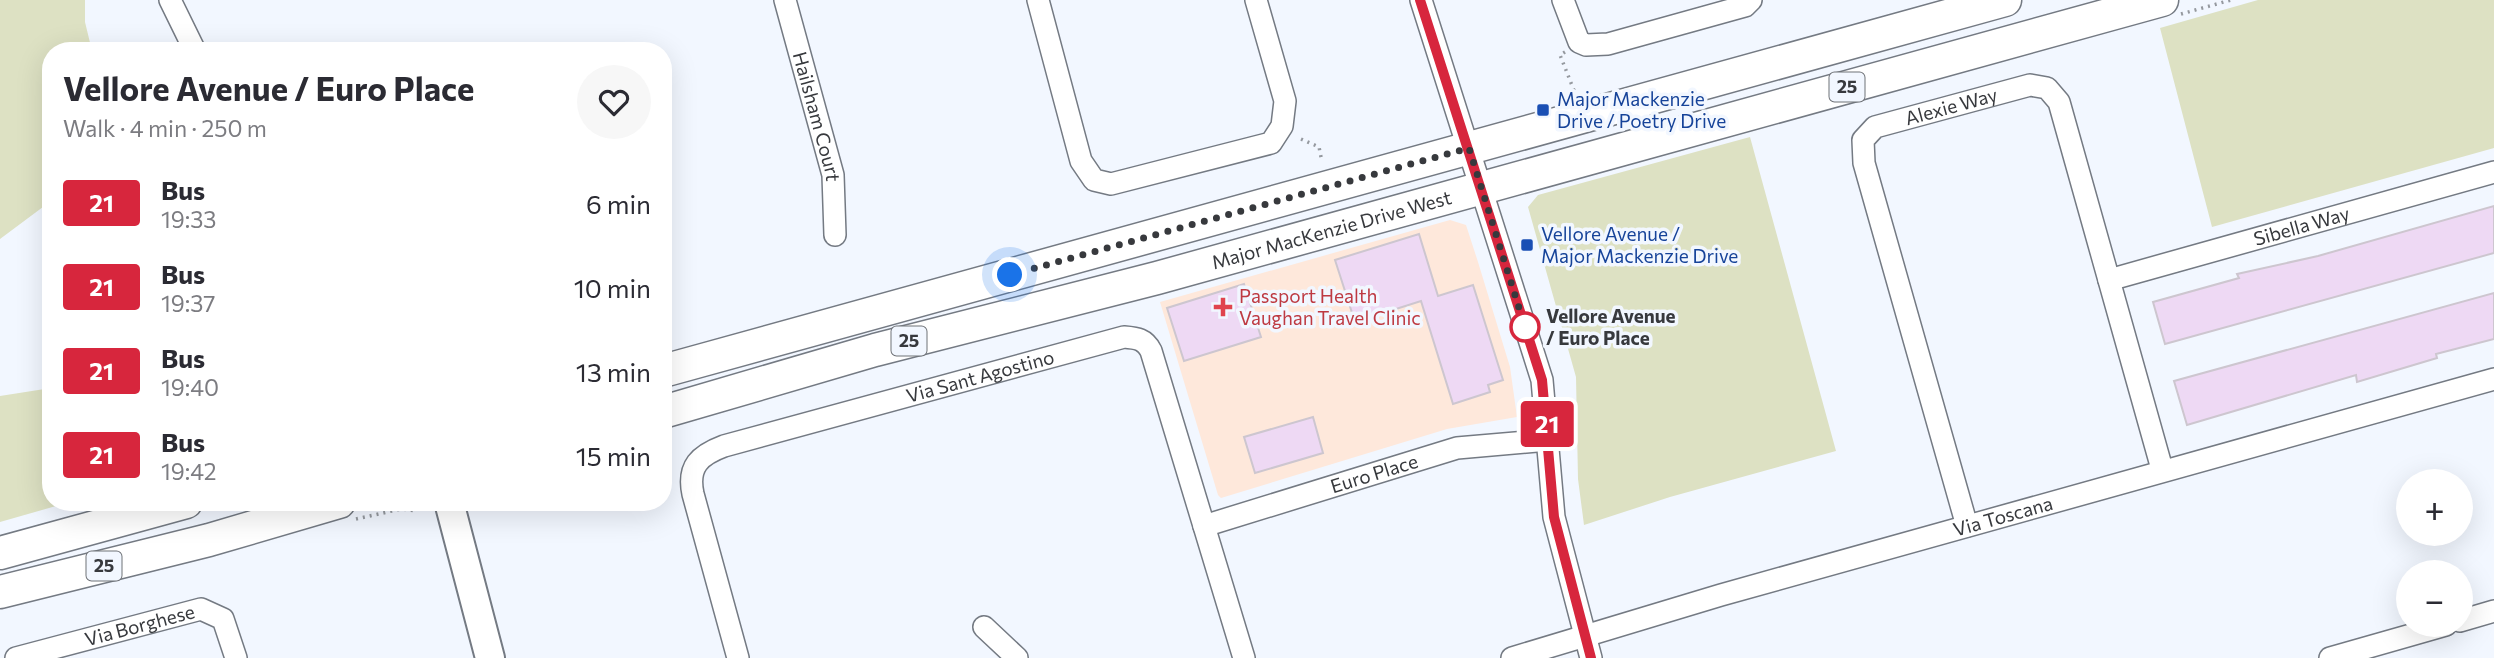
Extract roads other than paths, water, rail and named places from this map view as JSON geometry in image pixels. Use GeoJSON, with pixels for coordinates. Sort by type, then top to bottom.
{"type":"FeatureCollection","features":[{"type":"Feature","properties":{"kind":"main road","name":"25"},"geometry":{"type":"LineString","coordinates":[[672,369],[2004,0]]}},
{"type":"Feature","properties":{"kind":"main road","name":"Major MacKenzie Drive West"},"geometry":{"type":"LineString","coordinates":[[672,409],[875,350],[1157,278],[2162,0]]}},
{"type":"Feature","properties":{"kind":"main road","name":"25"},"geometry":{"type":"LineString","coordinates":[[0,553],[153,511]]}},
{"type":"Feature","properties":{"kind":"main road","name":"25"},"geometry":{"type":"LineString","coordinates":[[0,592],[209,540],[308,511]]}},
{"type":"Feature","properties":{"kind":"street"},"geometry":{"type":"LineString","coordinates":[[170,0],[191,42]]}},
{"type":"Feature","properties":{"kind":"street","name":"Hailsham Court"},"geometry":{"type":"LineString","coordinates":[[785,0],[833,175],[835,235]]}},
{"type":"Feature","properties":{"kind":"street"},"geometry":{"type":"LineString","coordinates":[[1038,0],[1081,161],[1094,180],[1111,184],[1271,143],[1282,126],[1285,101],[1256,0]]}},
{"type":"Feature","properties":{"kind":"street"},"geometry":{"type":"LineString","coordinates":[[1420,0],[1542,380],[1557,535],[1591,658]]}},
{"type":"Feature","properties":{"kind":"street"},"geometry":{"type":"LineString","coordinates":[[1563,0],[1579,41],[1586,45],[1608,44],[1745,6],[1751,0]]}},
{"type":"Feature","properties":{"kind":"street","name":"Alexie Way"},"geometry":{"type":"LineString","coordinates":[[1966,526],[1864,163],[1863,140],[1875,127],[2030,85],[2046,88],[2059,102],[2162,469]]}},
{"type":"Feature","properties":{"kind":"street","name":"Sibella Way"},"geometry":{"type":"LineString","coordinates":[[2109,280],[2494,172]]}},
{"type":"Feature","properties":{"kind":"street","name":"Via Sant Agostino"},"geometry":{"type":"LineString","coordinates":[[738,658],[690,482],[692,469],[698,459],[724,446],[1109,340],[1137,338],[1147,343],[1151,351],[1244,658]]}},
{"type":"Feature","properties":{"kind":"street","name":"Via Toscana"},"geometry":{"type":"LineString","coordinates":[[1512,658],[2162,469],[2494,379]]}},
{"type":"Feature","properties":{"kind":"street","name":"Euro Place"},"geometry":{"type":"LineString","coordinates":[[1204,526],[1457,448],[1548,439]]}},
{"type":"Feature","properties":{"kind":"street"},"geometry":{"type":"LineString","coordinates":[[451,511],[490,658]]}},
{"type":"Feature","properties":{"kind":"street","name":"Via Borghese"},"geometry":{"type":"LineString","coordinates":[[16,658],[201,609],[223,619],[236,658]]}},
{"type":"Feature","properties":{"kind":"street"},"geometry":{"type":"LineString","coordinates":[[2473,617],[2494,611]]}},
{"type":"Feature","properties":{"kind":"street"},"geometry":{"type":"LineString","coordinates":[[984,627],[1017,658]]}},
{"type":"Feature","properties":{"kind":"street"},"geometry":{"type":"LineString","coordinates":[[2330,658],[2404,637]]}},
{"type":"Feature","properties":{"kind":"place","name":"Major Mackenzie Drive / Poetry Drive"},"geometry":{"type":"Point","coordinates":[1543,110]}},
{"type":"Feature","properties":{"kind":"place","name":"Vellore Avenue / Major Mackenzie Drive"},"geometry":{"type":"Point","coordinates":[1527,245]}},
{"type":"Feature","properties":{"kind":"place","name":"Passport Health Vaughan Travel Clinic"},"geometry":{"type":"Point","coordinates":[1223,307]}},
{"type":"Feature","properties":{"kind":"place","name":"Vellore Avenue / Euro Place"},"geometry":{"type":"Point","coordinates":[1525,327]}}]}
